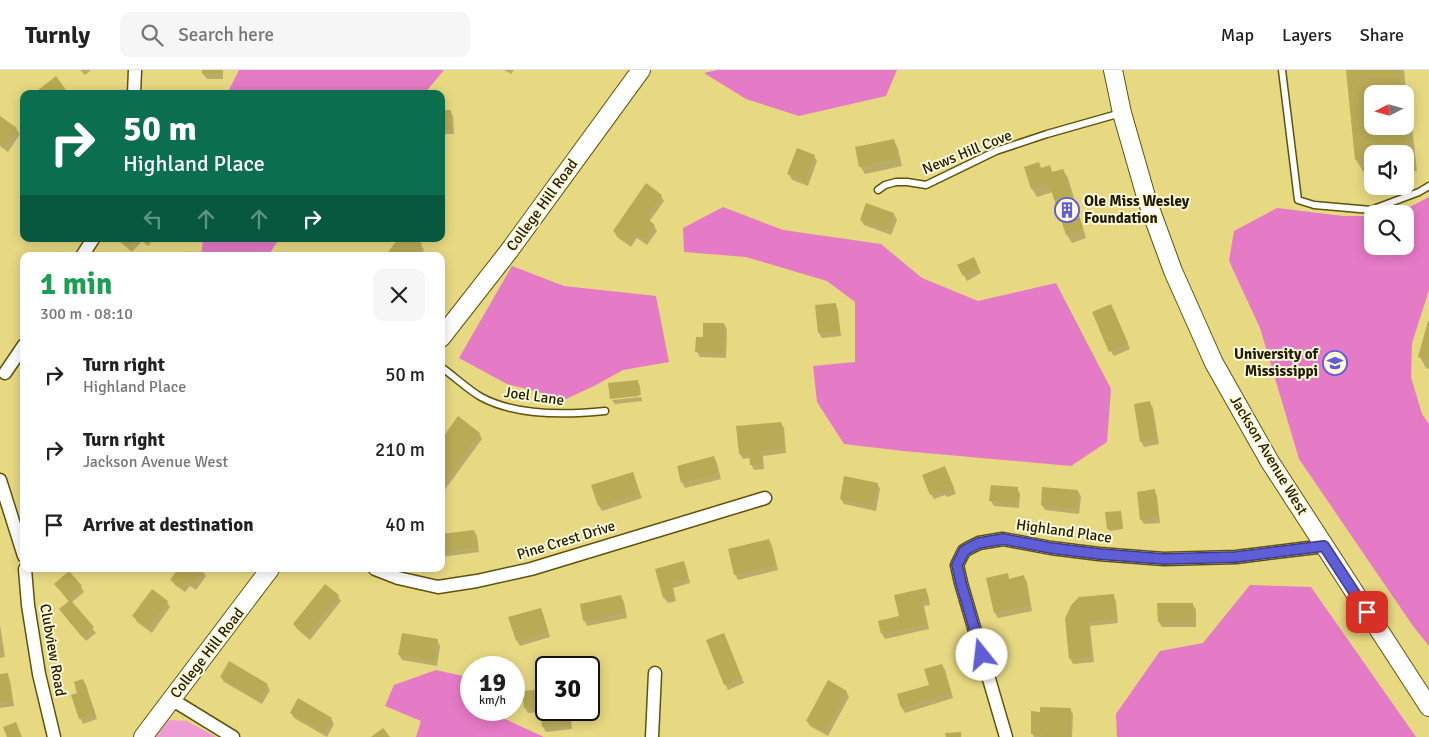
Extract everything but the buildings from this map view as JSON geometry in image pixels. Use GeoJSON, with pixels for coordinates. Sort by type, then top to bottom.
{"type":"FeatureCollection","features":[{"type":"Feature","properties":{"kind":"main road","name":"College Hill Road"},"geometry":{"type":"LineString","coordinates":[[445,333],[508,251],[641,70]]}},
{"type":"Feature","properties":{"kind":"main road","name":"Jackson Avenue West"},"geometry":{"type":"LineString","coordinates":[[1113,70],[1122,113],[1150,209],[1174,271],[1214,363],[1270,462],[1429,707]]}},
{"type":"Feature","properties":{"kind":"main road","name":"College Hill Road"},"geometry":{"type":"LineString","coordinates":[[143,737],[268,572]]}},
{"type":"Feature","properties":{"kind":"street"},"geometry":{"type":"LineString","coordinates":[[134,90],[136,70]]}},
{"type":"Feature","properties":{"kind":"street"},"geometry":{"type":"LineString","coordinates":[[6,373],[20,351]]}},
{"type":"Feature","properties":{"kind":"street"},"geometry":{"type":"LineString","coordinates":[[0,480],[20,543]]}},
{"type":"Feature","properties":{"kind":"street","name":"Pine Crest Drive"},"geometry":{"type":"LineString","coordinates":[[383,572],[398,578],[438,587],[477,581],[531,569],[765,498]]}},
{"type":"Feature","properties":{"kind":"street","name":"Highland Place"},"geometry":{"type":"LineString","coordinates":[[1006,737],[961,583],[957,565],[964,551],[979,543],[1003,539],[1099,554],[1164,559],[1236,557],[1324,546]]}},
{"type":"Feature","properties":{"kind":"street","name":"Clubview Road"},"geometry":{"type":"LineString","coordinates":[[26,572],[28,605],[38,666],[54,737]]}},
{"type":"Feature","properties":{"kind":"street"},"geometry":{"type":"LineString","coordinates":[[652,737],[656,673]]}},
{"type":"Feature","properties":{"kind":"street"},"geometry":{"type":"LineString","coordinates":[[171,699],[233,737]]}},
{"type":"Feature","properties":{"kind":"lane"},"geometry":{"type":"LineString","coordinates":[[1282,70],[1298,200],[1314,205],[1371,210],[1429,186]]}},
{"type":"Feature","properties":{"kind":"lane","name":"News Hill Cove"},"geometry":{"type":"LineString","coordinates":[[878,190],[885,185],[896,182],[926,185],[996,151],[1047,134],[1122,113]]}},
{"type":"Feature","properties":{"kind":"lane","name":"Joel Lane"},"geometry":{"type":"LineString","coordinates":[[445,370],[480,396],[503,407],[544,413],[578,414],[605,411]]}},
{"type":"Feature","properties":{"kind":"shaded area"},"geometry":{"type":"Polygon","coordinates":[[[239,70],[444,70],[427,90],[229,90],[239,70]]]}},
{"type":"Feature","properties":{"kind":"shaded area"},"geometry":{"type":"Polygon","coordinates":[[[717,70],[897,70],[886,96],[799,116],[746,99],[704,73],[717,70]]]}},
{"type":"Feature","properties":{"kind":"shaded area"},"geometry":{"type":"Polygon","coordinates":[[[1429,197],[1429,290],[1412,343],[1411,377],[1422,414],[1429,424],[1429,646],[1413,626],[1299,459],[1260,328],[1229,261],[1234,231],[1277,208],[1343,216],[1364,216],[1364,255],[1414,255],[1413,205],[1429,197]]]}},
{"type":"Feature","properties":{"kind":"shaded area"},"geometry":{"type":"Polygon","coordinates":[[[723,207],[783,230],[881,244],[922,278],[978,301],[1056,283],[1111,389],[1107,442],[1071,466],[844,444],[817,402],[813,366],[855,362],[855,302],[827,281],[746,257],[684,252],[683,228],[723,207]]]}},
{"type":"Feature","properties":{"kind":"shaded area"},"geometry":{"type":"Polygon","coordinates":[[[203,242],[277,242],[271,252],[201,252],[203,242]]]}},
{"type":"Feature","properties":{"kind":"shaded area"},"geometry":{"type":"Polygon","coordinates":[[[512,266],[564,286],[656,296],[669,362],[623,370],[566,399],[507,384],[459,358],[512,266]]]}},
{"type":"Feature","properties":{"kind":"shaded area"},"geometry":{"type":"Polygon","coordinates":[[[1250,585],[1311,587],[1416,737],[1117,737],[1116,714],[1160,651],[1203,643],[1250,585]]]}},
{"type":"Feature","properties":{"kind":"shaded area"},"geometry":{"type":"Polygon","coordinates":[[[436,670],[460,675],[460,721],[509,721],[544,737],[416,737],[421,721],[385,706],[394,685],[436,670]]]}},
{"type":"Feature","properties":{"kind":"shaded area"},"geometry":{"type":"Polygon","coordinates":[[[169,720],[187,721],[216,737],[156,737],[169,720]]]}},
{"type":"Feature","properties":{"kind":"place","name":"Ole Miss Wesley Foundation"},"geometry":{"type":"Point","coordinates":[1067,210]}},
{"type":"Feature","properties":{"kind":"place","name":"University of Mississippi"},"geometry":{"type":"Point","coordinates":[1335,363]}},
{"type":"Feature","properties":{"kind":"route"},"geometry":{"type":"LineString","coordinates":[[982,655],[957,565],[964,551],[969,548],[979,543],[1003,539],[1099,554],[1164,559],[1236,557],[1324,546],[1367,612]]}}]}
